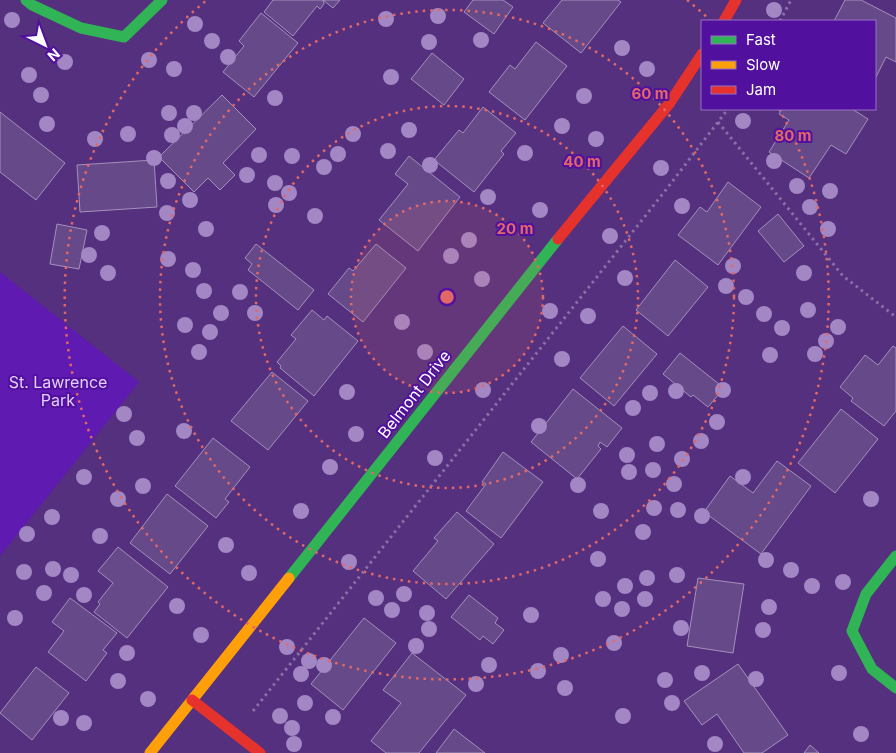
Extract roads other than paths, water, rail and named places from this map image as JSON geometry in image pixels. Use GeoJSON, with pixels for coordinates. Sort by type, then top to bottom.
{"type":"FeatureCollection","features":[{"type":"Feature","properties":{"kind":"street"},"geometry":{"type":"LineString","coordinates":[[26,0],[32,5],[81,28],[124,37],[162,0]]}},
{"type":"Feature","properties":{"kind":"street"},"geometry":{"type":"LineString","coordinates":[[725,20],[736,0]]}},
{"type":"Feature","properties":{"kind":"street","name":"Belmont Drive"},"geometry":{"type":"LineString","coordinates":[[150,753],[546,253],[669,104],[701,56]]}},
{"type":"Feature","properties":{"kind":"street"},"geometry":{"type":"LineString","coordinates":[[896,556],[866,594],[852,631],[872,668],[896,688]]}},
{"type":"Feature","properties":{"kind":"street"},"geometry":{"type":"LineString","coordinates":[[192,700],[260,753]]}},
{"type":"Feature","properties":{"kind":"park label","name":"St. Lawrence Park"},"geometry":{"type":"Point","coordinates":[58,391]}}]}
